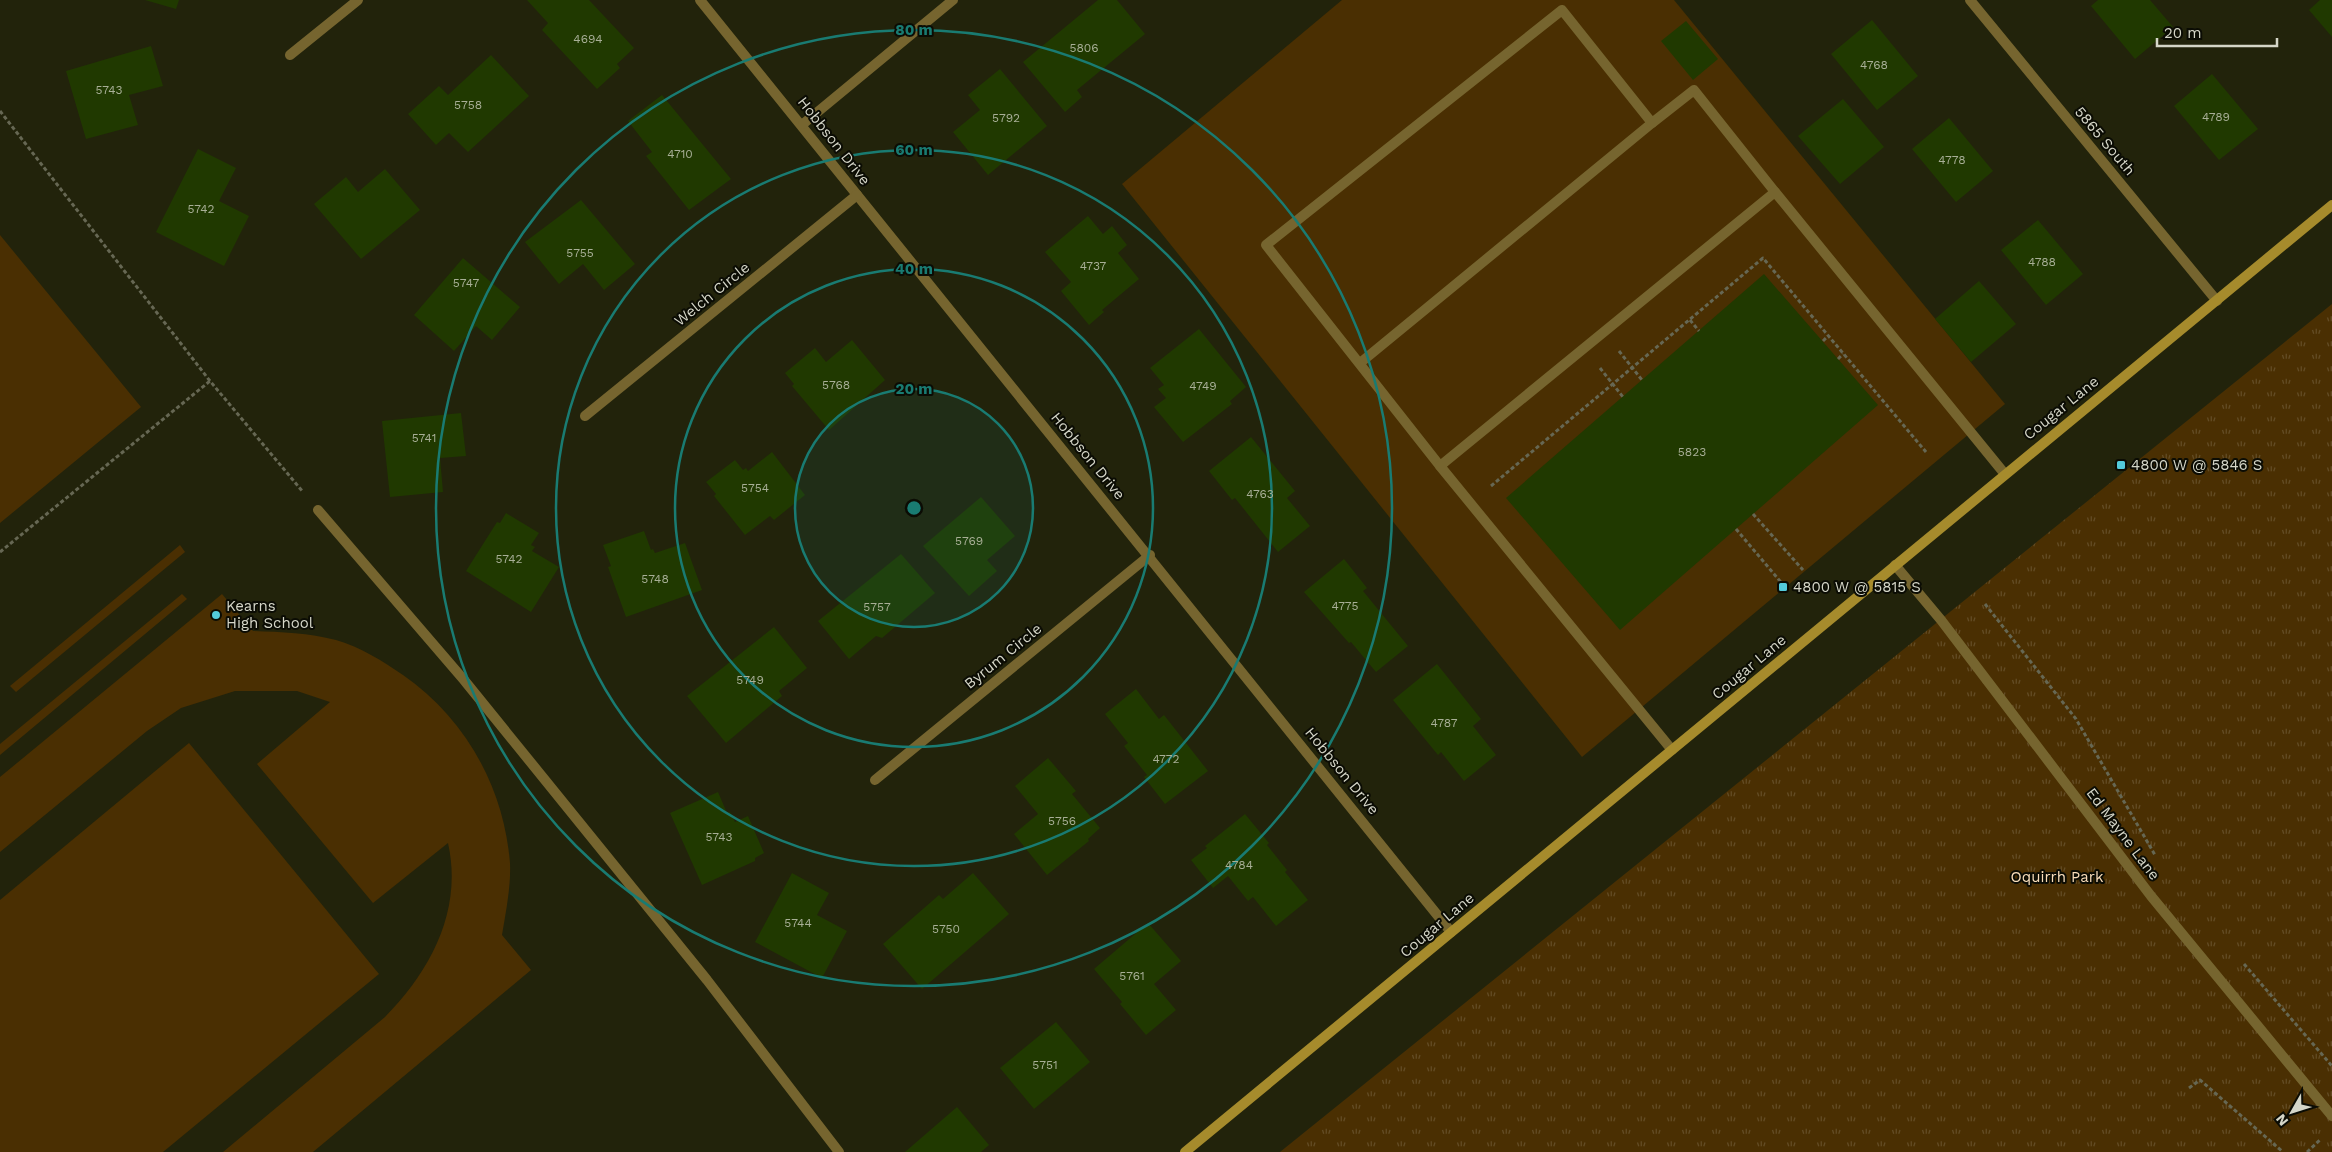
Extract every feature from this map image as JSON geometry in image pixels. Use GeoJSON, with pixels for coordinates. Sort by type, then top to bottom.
{"type":"FeatureCollection","features":[{"type":"Feature","properties":{"kind":"main road","name":"Cougar Lane"},"geometry":{"type":"LineString","coordinates":[[1185,1152],[2332,205]]}},
{"type":"Feature","properties":{"kind":"street"},"geometry":{"type":"LineString","coordinates":[[290,55],[358,0]]}},
{"type":"Feature","properties":{"kind":"street","name":"Hobbson Drive"},"geometry":{"type":"LineString","coordinates":[[700,0],[803,124],[857,195],[1150,555],[1451,932]]}},
{"type":"Feature","properties":{"kind":"street"},"geometry":{"type":"LineString","coordinates":[[803,124],[953,0]]}},
{"type":"Feature","properties":{"kind":"street","name":"5865 South"},"geometry":{"type":"LineString","coordinates":[[1970,0],[2217,301]]}},
{"type":"Feature","properties":{"kind":"street"},"geometry":{"type":"LineString","coordinates":[[1652,123],[1562,10],[1266,245],[1440,466],[1672,750]]}},
{"type":"Feature","properties":{"kind":"street"},"geometry":{"type":"LineString","coordinates":[[1360,363],[1694,90],[2004,474]]}},
{"type":"Feature","properties":{"kind":"street"},"geometry":{"type":"LineString","coordinates":[[1440,466],[1775,192]]}},
{"type":"Feature","properties":{"kind":"street","name":"Welch Circle"},"geometry":{"type":"LineString","coordinates":[[585,416],[857,195]]}},
{"type":"Feature","properties":{"kind":"street"},"geometry":{"type":"LineString","coordinates":[[318,510],[464,680],[701,972],[839,1152]]}},
{"type":"Feature","properties":{"kind":"street","name":"Byrum Circle"},"geometry":{"type":"LineString","coordinates":[[875,780],[1150,555]]}},
{"type":"Feature","properties":{"kind":"street","name":"Ed Mayne Lane"},"geometry":{"type":"LineString","coordinates":[[1895,565],[1941,620],[2151,896],[2332,1116]]}},
{"type":"Feature","properties":{"kind":"path"},"geometry":{"type":"LineString","coordinates":[[0,110],[210,381],[318,510]]}},
{"type":"Feature","properties":{"kind":"path"},"geometry":{"type":"LineString","coordinates":[[1489,487],[1763,258],[1926,452]]}},
{"type":"Feature","properties":{"kind":"path"},"geometry":{"type":"LineString","coordinates":[[1690,320],[1699,331]]}},
{"type":"Feature","properties":{"kind":"path"},"geometry":{"type":"LineString","coordinates":[[1823,341],[1828,336]]}},
{"type":"Feature","properties":{"kind":"path"},"geometry":{"type":"LineString","coordinates":[[1616,348],[1642,380]]}},
{"type":"Feature","properties":{"kind":"path"},"geometry":{"type":"LineString","coordinates":[[1838,359],[1843,354]]}},
{"type":"Feature","properties":{"kind":"path"},"geometry":{"type":"LineString","coordinates":[[1597,365],[1623,397]]}},
{"type":"Feature","properties":{"kind":"path"},"geometry":{"type":"LineString","coordinates":[[0,552],[210,381]]}},
{"type":"Feature","properties":{"kind":"path"},"geometry":{"type":"LineString","coordinates":[[1753,514],[1803,570]]}},
{"type":"Feature","properties":{"kind":"path"},"geometry":{"type":"LineString","coordinates":[[1736,529],[1784,586]]}},
{"type":"Feature","properties":{"kind":"path"},"geometry":{"type":"LineString","coordinates":[[1985,604],[2076,719],[2156,856]]}},
{"type":"Feature","properties":{"kind":"path"},"geometry":{"type":"LineString","coordinates":[[2243,962],[2332,1066]]}},
{"type":"Feature","properties":{"kind":"path"},"geometry":{"type":"LineString","coordinates":[[2189,1088],[2200,1080],[2283,1152]]}},
{"type":"Feature","properties":{"kind":"green space"},"geometry":{"type":"Polygon","coordinates":[[[1342,0],[1674,0],[2005,404],[1582,757],[1122,184],[1342,0]]]}},
{"type":"Feature","properties":{"kind":"green space"},"geometry":{"type":"Polygon","coordinates":[[[0,235],[141,407],[0,523],[0,235]]]}},
{"type":"Feature","properties":{"kind":"green space","name":"Oquirrh Park"},"geometry":{"type":"Polygon","coordinates":[[[2332,304],[2332,1152],[1280,1152],[2332,304]]]}},
{"type":"Feature","properties":{"kind":"green space"},"geometry":{"type":"Polygon","coordinates":[[[180,545],[185,552],[16,692],[10,686],[180,545]]]}},
{"type":"Feature","properties":{"kind":"green space"},"geometry":{"type":"Polygon","coordinates":[[[182,594],[187,599],[0,755],[0,744],[182,594]]]}},
{"type":"Feature","properties":{"kind":"green space"},"geometry":{"type":"Polygon","coordinates":[[[222,594],[253,631],[315,636],[336,640],[363,650],[403,675],[425,692],[463,733],[490,781],[506,835],[510,872],[502,935],[531,970],[313,1152],[223,1152],[385,1017],[402,999],[429,959],[439,938],[447,915],[451,892],[448,843],[373,903],[257,764],[330,702],[297,691],[235,691],[181,708],[147,731],[0,852],[0,777],[222,594]]]}},
{"type":"Feature","properties":{"kind":"green space"},"geometry":{"type":"Polygon","coordinates":[[[189,743],[379,974],[163,1152],[0,1152],[0,900],[189,743]]]}},
{"type":"Feature","properties":{"kind":"building"},"geometry":{"type":"Polygon","coordinates":[[[145,0],[179,0],[176,9],[145,0]]]}},
{"type":"Feature","properties":{"kind":"building"},"geometry":{"type":"Polygon","coordinates":[[[527,0],[589,0],[634,48],[617,64],[620,68],[597,89],[542,30],[548,23],[527,0]]]}},
{"type":"Feature","properties":{"kind":"building"},"geometry":{"type":"Polygon","coordinates":[[[1098,0],[1117,0],[1145,34],[1077,90],[1082,97],[1065,112],[1023,62],[1098,0]]]}},
{"type":"Feature","properties":{"kind":"building"},"geometry":{"type":"Polygon","coordinates":[[[2098,0],[2150,0],[2173,27],[2135,59],[2091,6],[2098,0]]]}},
{"type":"Feature","properties":{"kind":"building"},"geometry":{"type":"Polygon","coordinates":[[[2320,0],[2332,0],[2332,37],[2309,10],[2320,0]]]}},
{"type":"Feature","properties":{"kind":"building"},"geometry":{"type":"Polygon","coordinates":[[[1872,20],[1918,76],[1877,110],[1831,54],[1872,20]]]}},
{"type":"Feature","properties":{"kind":"building"},"geometry":{"type":"Polygon","coordinates":[[[1686,21],[1718,59],[1693,80],[1661,41],[1686,21]]]}},
{"type":"Feature","properties":{"kind":"building"},"geometry":{"type":"Polygon","coordinates":[[[151,46],[163,86],[129,95],[138,125],[86,139],[66,71],[151,46]]]}},
{"type":"Feature","properties":{"kind":"building"},"geometry":{"type":"Polygon","coordinates":[[[491,55],[529,96],[468,152],[449,133],[436,145],[408,114],[439,86],[448,95],[491,55]]]}},
{"type":"Feature","properties":{"kind":"building"},"geometry":{"type":"Polygon","coordinates":[[[1000,69],[1047,126],[988,175],[953,132],[980,110],[968,95],[1000,69]]]}},
{"type":"Feature","properties":{"kind":"building"},"geometry":{"type":"Polygon","coordinates":[[[2212,74],[2258,129],[2219,160],[2174,106],[2212,74]]]}},
{"type":"Feature","properties":{"kind":"building"},"geometry":{"type":"Polygon","coordinates":[[[662,95],[731,179],[689,210],[646,156],[652,152],[628,121],[662,95]]]}},
{"type":"Feature","properties":{"kind":"building"},"geometry":{"type":"Polygon","coordinates":[[[1843,99],[1884,147],[1840,184],[1798,136],[1843,99]]]}},
{"type":"Feature","properties":{"kind":"building"},"geometry":{"type":"Polygon","coordinates":[[[1949,118],[1993,171],[1956,202],[1912,149],[1949,118]]]}},
{"type":"Feature","properties":{"kind":"building"},"geometry":{"type":"Polygon","coordinates":[[[198,149],[236,168],[219,201],[249,216],[224,266],[156,232],[198,149]]]}},
{"type":"Feature","properties":{"kind":"building"},"geometry":{"type":"Polygon","coordinates":[[[385,169],[420,210],[361,259],[314,204],[346,177],[358,192],[385,169]]]}},
{"type":"Feature","properties":{"kind":"building"},"geometry":{"type":"Polygon","coordinates":[[[581,200],[635,264],[604,290],[583,264],[559,284],[525,242],[581,200]]]}},
{"type":"Feature","properties":{"kind":"building"},"geometry":{"type":"Polygon","coordinates":[[[1088,216],[1103,234],[1112,226],[1127,245],[1118,253],[1139,279],[1102,310],[1104,312],[1089,325],[1061,291],[1071,282],[1045,252],[1088,216]]]}},
{"type":"Feature","properties":{"kind":"building"},"geometry":{"type":"Polygon","coordinates":[[[2038,220],[2083,274],[2046,305],[2001,250],[2038,220]]]}},
{"type":"Feature","properties":{"kind":"building"},"geometry":{"type":"Polygon","coordinates":[[[463,258],[520,307],[492,340],[476,326],[454,351],[414,315],[463,258]]]}},
{"type":"Feature","properties":{"kind":"building"},"geometry":{"type":"Polygon","coordinates":[[[1764,274],[1878,405],[1620,630],[1506,498],[1764,274]]]}},
{"type":"Feature","properties":{"kind":"building"},"geometry":{"type":"Polygon","coordinates":[[[1979,281],[2016,324],[1971,362],[1935,319],[1979,281]]]}},
{"type":"Feature","properties":{"kind":"building"},"geometry":{"type":"Polygon","coordinates":[[[1199,329],[1246,387],[1230,401],[1232,404],[1183,442],[1154,407],[1166,398],[1158,389],[1164,385],[1150,368],[1199,329]]]}},
{"type":"Feature","properties":{"kind":"building"},"geometry":{"type":"Polygon","coordinates":[[[852,340],[885,380],[829,430],[792,386],[794,384],[785,373],[815,348],[826,362],[852,340]]]}},
{"type":"Feature","properties":{"kind":"building"},"geometry":{"type":"Polygon","coordinates":[[[461,413],[466,456],[440,458],[443,492],[390,497],[382,421],[461,413]]]}},
{"type":"Feature","properties":{"kind":"building"},"geometry":{"type":"Polygon","coordinates":[[[1251,437],[1295,491],[1287,498],[1310,526],[1278,552],[1235,498],[1232,500],[1209,471],[1251,437]]]}},
{"type":"Feature","properties":{"kind":"building"},"geometry":{"type":"Polygon","coordinates":[[[772,452],[805,495],[774,520],[770,516],[745,535],[714,496],[716,494],[706,482],[735,460],[743,470],[746,468],[748,471],[772,452]]]}},
{"type":"Feature","properties":{"kind":"building"},"geometry":{"type":"Polygon","coordinates":[[[981,497],[1015,536],[987,560],[997,571],[969,596],[923,546],[981,497]]]}},
{"type":"Feature","properties":{"kind":"building"},"geometry":{"type":"Polygon","coordinates":[[[506,513],[539,533],[531,545],[535,547],[532,551],[559,567],[531,612],[466,571],[497,522],[500,523],[506,513]]]}},
{"type":"Feature","properties":{"kind":"building"},"geometry":{"type":"Polygon","coordinates":[[[644,531],[651,550],[653,549],[655,553],[685,543],[702,590],[626,617],[608,567],[611,566],[603,545],[644,531]]]}},
{"type":"Feature","properties":{"kind":"building"},"geometry":{"type":"Polygon","coordinates":[[[901,554],[935,593],[882,638],[876,636],[849,659],[818,621],[901,554]]]}},
{"type":"Feature","properties":{"kind":"building"},"geometry":{"type":"Polygon","coordinates":[[[1344,559],[1367,588],[1363,591],[1408,646],[1376,672],[1304,592],[1344,559]]]}},
{"type":"Feature","properties":{"kind":"building"},"geometry":{"type":"Polygon","coordinates":[[[774,627],[807,668],[779,691],[782,696],[726,743],[687,696],[774,627]]]}},
{"type":"Feature","properties":{"kind":"building"},"geometry":{"type":"Polygon","coordinates":[[[1437,664],[1481,719],[1473,726],[1496,755],[1464,781],[1441,752],[1438,755],[1393,700],[1437,664]]]}},
{"type":"Feature","properties":{"kind":"building"},"geometry":{"type":"Polygon","coordinates":[[[1136,689],[1159,719],[1164,715],[1208,771],[1165,804],[1144,777],[1147,775],[1124,746],[1128,743],[1105,714],[1136,689]]]}},
{"type":"Feature","properties":{"kind":"building"},"geometry":{"type":"Polygon","coordinates":[[[1048,758],[1076,791],[1072,794],[1100,828],[1088,839],[1089,841],[1047,875],[1014,834],[1038,814],[1015,786],[1048,758]]]}},
{"type":"Feature","properties":{"kind":"building"},"geometry":{"type":"Polygon","coordinates":[[[718,792],[727,813],[730,812],[735,822],[748,816],[764,853],[755,858],[755,861],[702,885],[670,813],[718,792]]]}},
{"type":"Feature","properties":{"kind":"building"},"geometry":{"type":"Polygon","coordinates":[[[1245,814],[1269,843],[1267,845],[1287,870],[1285,872],[1308,900],[1276,926],[1253,897],[1248,901],[1228,876],[1213,888],[1191,860],[1207,848],[1205,846],[1245,814]]]}},
{"type":"Feature","properties":{"kind":"building"},"geometry":{"type":"Polygon","coordinates":[[[792,873],[829,893],[817,915],[847,931],[822,978],[755,942],[792,873]]]}},
{"type":"Feature","properties":{"kind":"building"},"geometry":{"type":"Polygon","coordinates":[[[973,873],[1009,914],[922,989],[883,944],[939,895],[943,899],[973,873]]]}},
{"type":"Feature","properties":{"kind":"building"},"geometry":{"type":"Polygon","coordinates":[[[1148,923],[1181,961],[1154,984],[1176,1010],[1146,1035],[1120,1004],[1122,1002],[1094,969],[1148,923]]]}},
{"type":"Feature","properties":{"kind":"building"},"geometry":{"type":"Polygon","coordinates":[[[1056,1022],[1090,1062],[1034,1109],[1000,1068],[1056,1022]]]}},
{"type":"Feature","properties":{"kind":"building"},"geometry":{"type":"Polygon","coordinates":[[[957,1107],[989,1145],[981,1152],[905,1152],[957,1107]]]}},
{"type":"Feature","properties":{"kind":"place","name":"4800 W @ 5846 S"},"geometry":{"type":"Point","coordinates":[2121,465]}},
{"type":"Feature","properties":{"kind":"place","name":"4800 W @ 5815 S"},"geometry":{"type":"Point","coordinates":[1783,587]}},
{"type":"Feature","properties":{"kind":"place","name":"Kearns High School"},"geometry":{"type":"Point","coordinates":[216,615]}}]}
